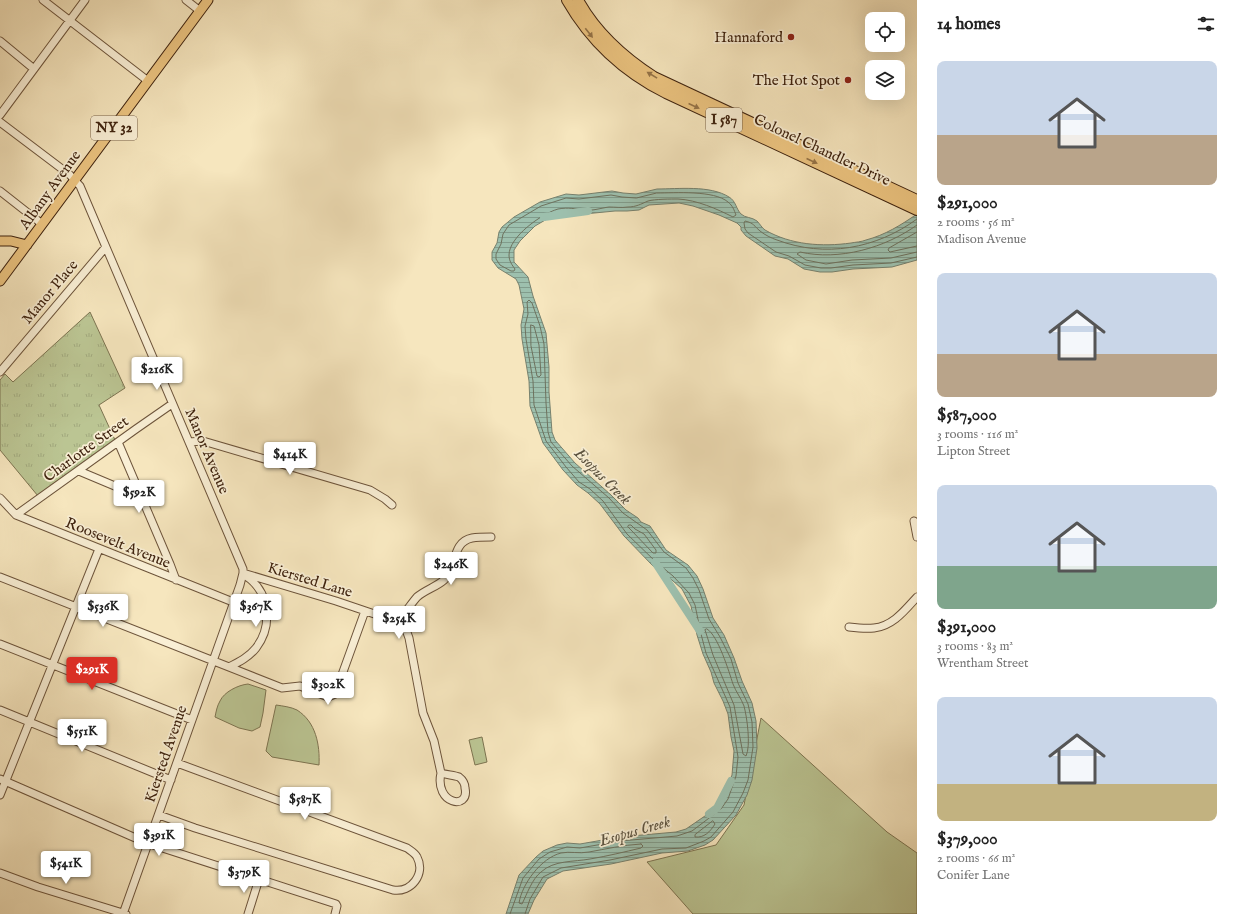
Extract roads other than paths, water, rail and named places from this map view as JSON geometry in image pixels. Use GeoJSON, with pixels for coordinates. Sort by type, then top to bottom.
{"type":"FeatureCollection","features":[{"type":"Feature","properties":{"kind":"highway","name":"Colonel Chandler Drive"},"geometry":{"type":"LineString","coordinates":[[567,0],[581,23],[598,44],[619,63],[642,80],[666,93],[917,210]]}},
{"type":"Feature","properties":{"kind":"highway","name":"Colonel Chandler Drive"},"geometry":{"type":"LineString","coordinates":[[578,0],[589,18],[611,44],[632,62],[654,76],[916,200]]}},
{"type":"Feature","properties":{"kind":"main road","name":"Albany Avenue"},"geometry":{"type":"LineString","coordinates":[[0,281],[208,0]]}},
{"type":"Feature","properties":{"kind":"main road"},"geometry":{"type":"LineString","coordinates":[[0,241],[11,241],[27,245]]}},
{"type":"Feature","properties":{"kind":"street"},"geometry":{"type":"LineString","coordinates":[[44,0],[148,81]]}},
{"type":"Feature","properties":{"kind":"street"},"geometry":{"type":"LineString","coordinates":[[0,115],[85,0]]}},
{"type":"Feature","properties":{"kind":"street"},"geometry":{"type":"LineString","coordinates":[[186,0],[200,11]]}},
{"type":"Feature","properties":{"kind":"street"},"geometry":{"type":"LineString","coordinates":[[0,41],[34,69]]}},
{"type":"Feature","properties":{"kind":"street"},"geometry":{"type":"LineString","coordinates":[[0,122],[75,180]]}},
{"type":"Feature","properties":{"kind":"street","name":"Manor Avenue"},"geometry":{"type":"LineString","coordinates":[[75,180],[80,186],[243,573]]}},
{"type":"Feature","properties":{"kind":"street"},"geometry":{"type":"LineString","coordinates":[[0,191],[42,224]]}},
{"type":"Feature","properties":{"kind":"street","name":"Manor Place"},"geometry":{"type":"LineString","coordinates":[[0,372],[105,248]]}},
{"type":"Feature","properties":{"kind":"street","name":"Charlotte Street"},"geometry":{"type":"LineString","coordinates":[[16,515],[172,404]]}},
{"type":"Feature","properties":{"kind":"street"},"geometry":{"type":"LineString","coordinates":[[189,442],[203,441],[370,490],[392,505]]}},
{"type":"Feature","properties":{"kind":"street"},"geometry":{"type":"LineString","coordinates":[[118,442],[176,580]]}},
{"type":"Feature","properties":{"kind":"street"},"geometry":{"type":"LineString","coordinates":[[79,471],[141,497]]}},
{"type":"Feature","properties":{"kind":"street","name":"Roosevelt Avenue"},"geometry":{"type":"LineString","coordinates":[[0,498],[16,515],[233,602]]}},
{"type":"Feature","properties":{"kind":"street"},"geometry":{"type":"LineString","coordinates":[[914,522],[917,538]]}},
{"type":"Feature","properties":{"kind":"street"},"geometry":{"type":"LineString","coordinates":[[441,773],[434,741],[423,713],[409,638],[405,627],[397,621],[418,596],[444,580],[451,569],[455,553],[466,540],[472,538],[491,537]]}},
{"type":"Feature","properties":{"kind":"street"},"geometry":{"type":"LineString","coordinates":[[0,794],[3,780],[29,722],[99,549]]}},
{"type":"Feature","properties":{"kind":"street"},"geometry":{"type":"LineString","coordinates":[[229,667],[241,661],[256,648],[265,630],[267,619],[266,608],[261,592],[252,579],[243,573],[233,602]]}},
{"type":"Feature","properties":{"kind":"street","name":"Kiersted Lane"},"geometry":{"type":"LineString","coordinates":[[243,573],[397,621]]}},
{"type":"Feature","properties":{"kind":"street"},"geometry":{"type":"LineString","coordinates":[[0,577],[282,688],[300,686],[328,697],[335,694],[365,611]]}},
{"type":"Feature","properties":{"kind":"street"},"geometry":{"type":"LineString","coordinates":[[849,627],[874,628],[885,626],[895,619],[917,596]]}},
{"type":"Feature","properties":{"kind":"street","name":"Kiersted Avenue"},"geometry":{"type":"LineString","coordinates":[[124,914],[147,843],[159,815],[233,602]]}},
{"type":"Feature","properties":{"kind":"street"},"geometry":{"type":"LineString","coordinates":[[0,644],[53,664],[128,696],[192,720]]}},
{"type":"Feature","properties":{"kind":"street"},"geometry":{"type":"LineString","coordinates":[[0,710],[171,780]]}},
{"type":"Feature","properties":{"kind":"street"},"geometry":{"type":"LineString","coordinates":[[159,815],[395,891],[407,889],[417,878],[419,864],[417,856],[407,848],[177,763]]}},
{"type":"Feature","properties":{"kind":"street"},"geometry":{"type":"LineString","coordinates":[[3,780],[147,843],[336,904],[336,913]]}},
{"type":"Feature","properties":{"kind":"street"},"geometry":{"type":"LineString","coordinates":[[0,873],[38,887],[124,914]]}},
{"type":"Feature","properties":{"kind":"street"},"geometry":{"type":"LineString","coordinates":[[248,914],[259,879]]}},
{"type":"Feature","properties":{"kind":"water"},"geometry":{"type":"Polygon","coordinates":[[[694,188],[721,193],[729,197],[735,203],[741,214],[757,221],[765,230],[785,239],[807,244],[840,244],[873,238],[899,226],[917,214],[917,260],[892,267],[853,269],[832,272],[820,272],[804,269],[788,259],[775,256],[746,236],[737,223],[693,206],[679,203],[649,205],[639,210],[584,214],[565,212],[557,214],[535,226],[520,241],[514,250],[514,262],[528,277],[546,333],[552,432],[555,440],[575,463],[626,510],[638,518],[641,522],[650,526],[666,550],[688,565],[697,576],[713,618],[724,635],[752,703],[756,721],[757,748],[752,780],[747,795],[736,815],[713,840],[705,845],[688,851],[662,853],[611,864],[563,871],[547,879],[534,900],[528,914],[506,914],[519,875],[543,851],[557,845],[567,843],[580,844],[620,837],[676,832],[686,829],[718,807],[724,797],[732,775],[734,751],[728,714],[703,654],[697,635],[691,606],[682,589],[663,572],[653,566],[624,536],[600,504],[577,485],[563,470],[543,443],[530,406],[529,381],[521,325],[524,309],[519,285],[516,279],[498,268],[492,260],[492,252],[497,243],[499,232],[502,227],[514,217],[540,202],[566,194],[579,195],[612,191],[636,194],[657,189],[694,188]]]}},
{"type":"Feature","properties":{"kind":"waterway","name":"Esopus Creek"},"geometry":{"type":"LineString","coordinates":[[544,217],[588,211]]}},
{"type":"Feature","properties":{"kind":"waterway","name":"Esopus Creek"},"geometry":{"type":"LineString","coordinates":[[655,562],[700,631]]}},
{"type":"Feature","properties":{"kind":"waterway","name":"Esopus Creek"},"geometry":{"type":"LineString","coordinates":[[709,814],[717,808],[731,781]]}},
{"type":"Feature","properties":{"kind":"place","name":"Hannaford"},"geometry":{"type":"Point","coordinates":[791,37]}},
{"type":"Feature","properties":{"kind":"place","name":"The Hot Spot"},"geometry":{"type":"Point","coordinates":[848,80]}}]}
